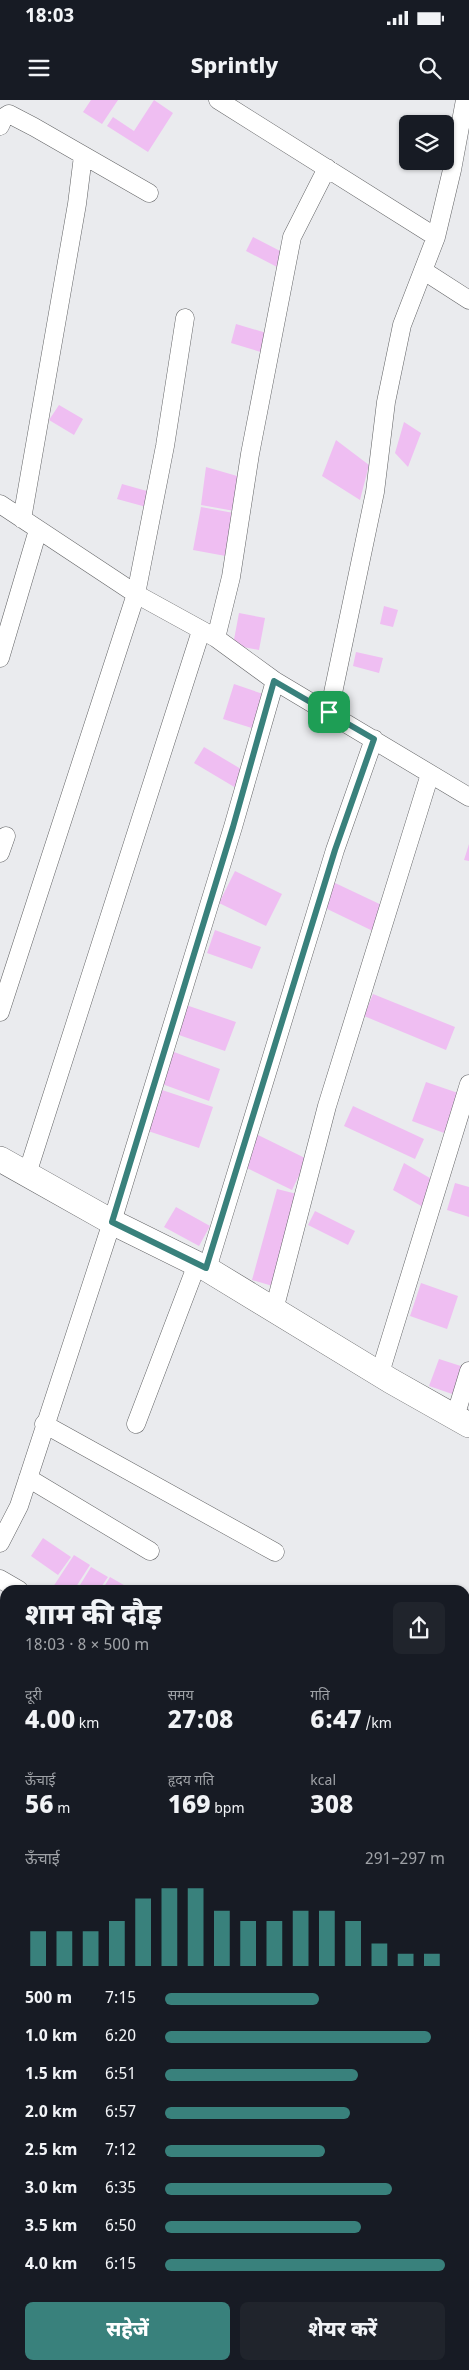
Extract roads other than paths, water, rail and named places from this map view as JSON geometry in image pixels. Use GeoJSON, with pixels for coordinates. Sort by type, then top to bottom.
{"type":"FeatureCollection","features":[{"type":"Feature","properties":{"kind":"street"},"geometry":{"type":"LineString","coordinates":[[218,100],[436,237]]}},
{"type":"Feature","properties":{"kind":"street"},"geometry":{"type":"LineString","coordinates":[[329,712],[375,492],[386,402],[402,325],[436,237],[452,170],[464,100]]}},
{"type":"Feature","properties":{"kind":"street"},"geometry":{"type":"LineString","coordinates":[[0,126],[4,117],[8,114],[149,193]]}},
{"type":"Feature","properties":{"kind":"street"},"geometry":{"type":"LineString","coordinates":[[22,519],[77,204],[83,156]]}},
{"type":"Feature","properties":{"kind":"street"},"geometry":{"type":"LineString","coordinates":[[27,1174],[208,635],[231,577],[252,445],[292,237],[327,168]]}},
{"type":"Feature","properties":{"kind":"street"},"geometry":{"type":"LineString","coordinates":[[424,271],[469,300]]}},
{"type":"Feature","properties":{"kind":"street"},"geometry":{"type":"LineString","coordinates":[[0,1012],[136,594],[165,446],[185,318]]}},
{"type":"Feature","properties":{"kind":"street"},"geometry":{"type":"LineString","coordinates":[[0,504],[136,594],[208,635],[274,681],[469,797]]}},
{"type":"Feature","properties":{"kind":"street"},"geometry":{"type":"LineString","coordinates":[[0,658],[38,530]]}},
{"type":"Feature","properties":{"kind":"street"},"geometry":{"type":"LineString","coordinates":[[0,1543],[19,1506],[44,1424],[112,1222],[233,827],[274,681]]}},
{"type":"Feature","properties":{"kind":"street"},"geometry":{"type":"LineString","coordinates":[[136,1424],[202,1266],[335,850],[374,739]]}},
{"type":"Feature","properties":{"kind":"street"},"geometry":{"type":"LineString","coordinates":[[274,1310],[327,1106],[430,774]]}},
{"type":"Feature","properties":{"kind":"street"},"geometry":{"type":"LineString","coordinates":[[0,854],[6,836]]}},
{"type":"Feature","properties":{"kind":"street"},"geometry":{"type":"LineString","coordinates":[[380,1373],[469,1084]]}},
{"type":"Feature","properties":{"kind":"street"},"geometry":{"type":"LineString","coordinates":[[0,1159],[112,1222],[202,1266],[462,1421],[469,1371]]}},
{"type":"Feature","properties":{"kind":"street"},"geometry":{"type":"LineString","coordinates":[[44,1424],[275,1552]]}},
{"type":"Feature","properties":{"kind":"street"},"geometry":{"type":"LineString","coordinates":[[28,1478],[150,1551]]}}]}
